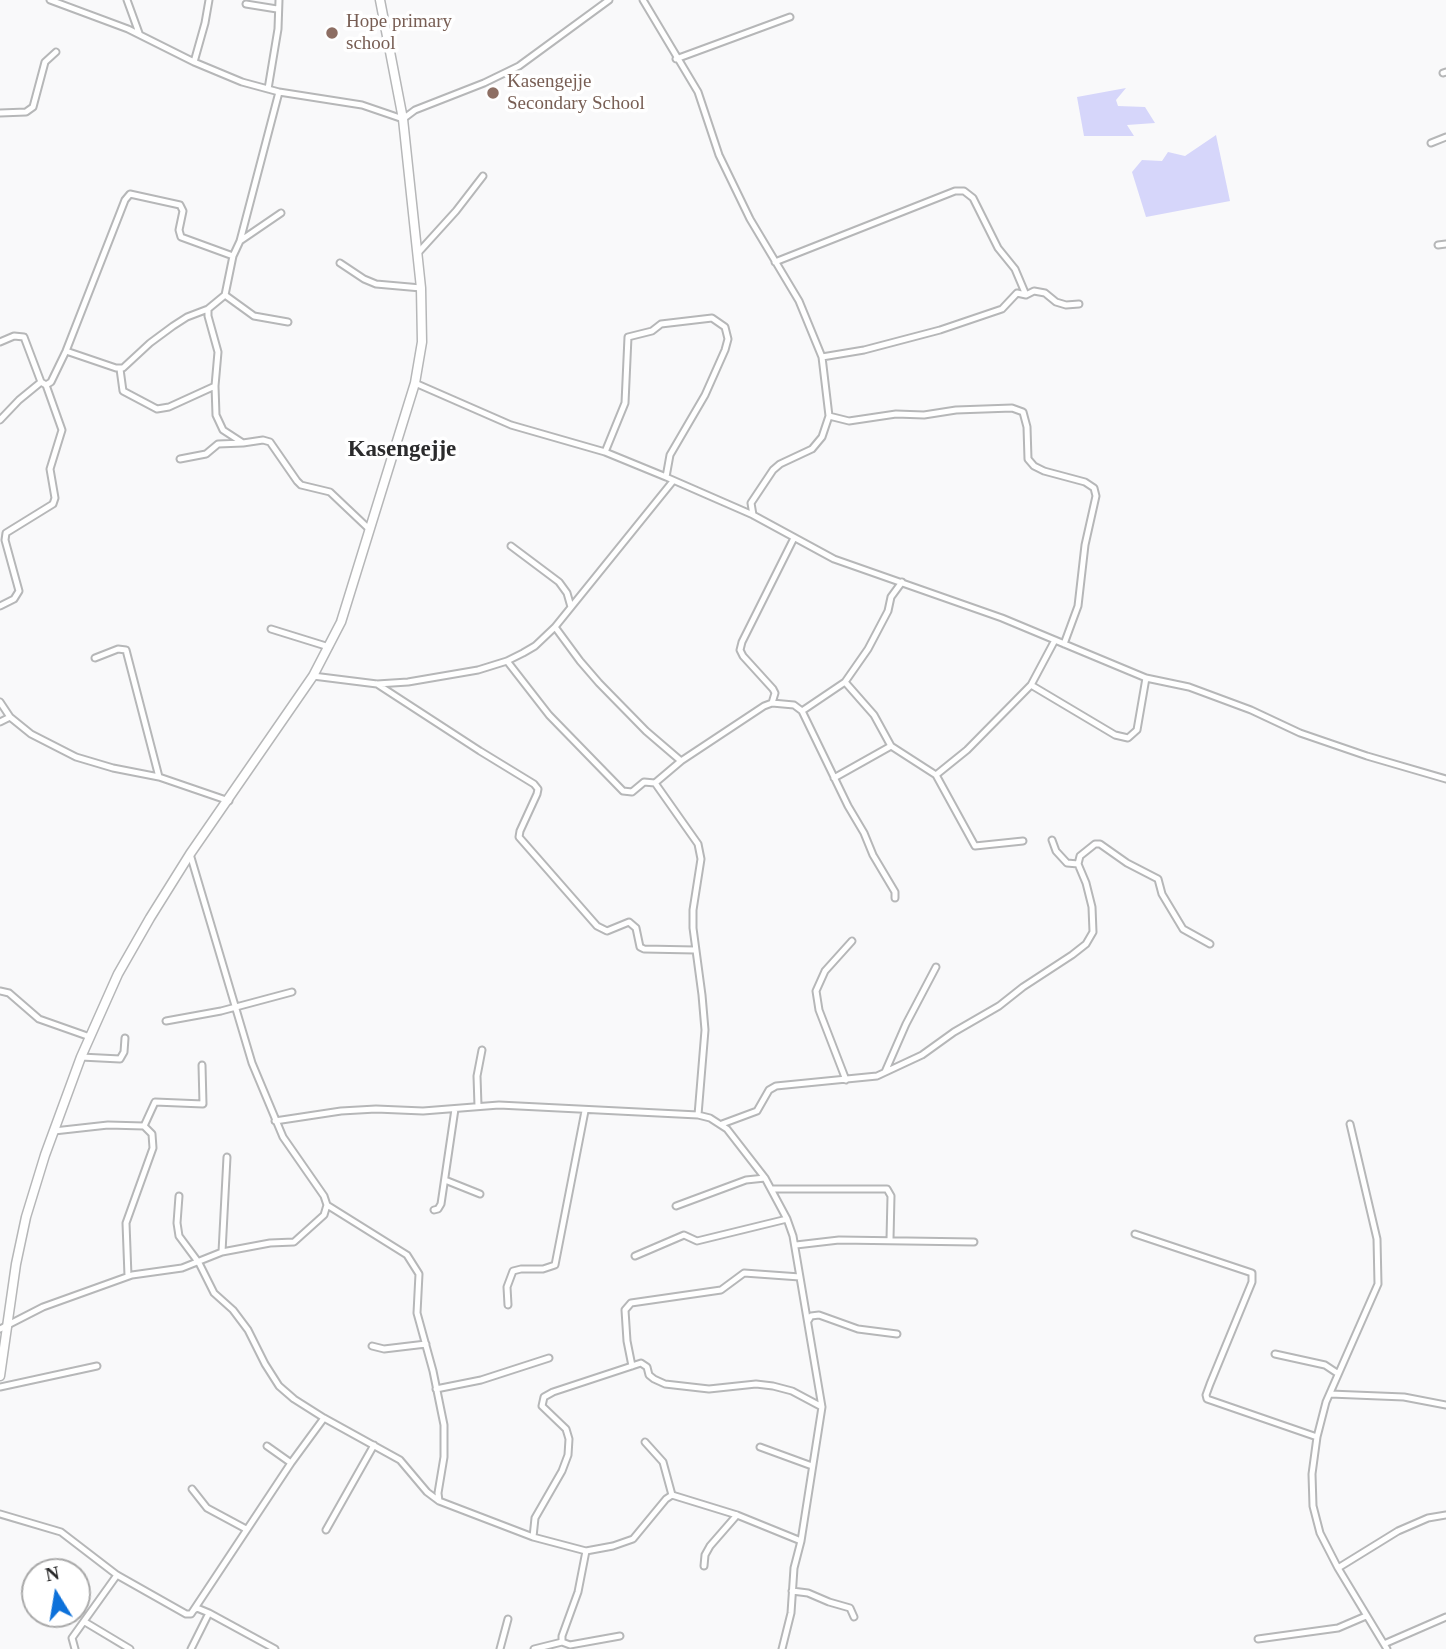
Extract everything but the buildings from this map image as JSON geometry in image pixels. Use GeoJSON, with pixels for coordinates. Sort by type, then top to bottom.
{"type":"FeatureCollection","features":[{"type":"Feature","properties":{"kind":"street"},"geometry":{"type":"LineString","coordinates":[[50,0],[139,33],[219,74],[279,92],[362,105],[403,119]]}},
{"type":"Feature","properties":{"kind":"street"},"geometry":{"type":"LineString","coordinates":[[127,0],[139,33]]}},
{"type":"Feature","properties":{"kind":"street"},"geometry":{"type":"LineString","coordinates":[[194,62],[209,0]]}},
{"type":"Feature","properties":{"kind":"street"},"geometry":{"type":"LineString","coordinates":[[268,89],[278,29],[279,0]]}},
{"type":"Feature","properties":{"kind":"street"},"geometry":{"type":"LineString","coordinates":[[403,119],[415,110],[511,70],[608,0]]}},
{"type":"Feature","properties":{"kind":"street"},"geometry":{"type":"LineString","coordinates":[[643,0],[698,92],[719,155],[750,219],[799,301],[822,357],[829,416],[822,437],[812,449],[773,470],[751,503],[753,515]]}},
{"type":"Feature","properties":{"kind":"street"},"geometry":{"type":"LineString","coordinates":[[0,1376],[3,1328],[26,1217],[80,1057],[117,974],[190,854],[313,676],[329,647],[350,597],[368,528],[386,481],[415,383],[422,342],[421,288],[403,119],[382,1]]}},
{"type":"Feature","properties":{"kind":"street"},"geometry":{"type":"LineString","coordinates":[[246,4],[277,9]]}},
{"type":"Feature","properties":{"kind":"street"},"geometry":{"type":"LineString","coordinates":[[676,59],[790,17]]}},
{"type":"Feature","properties":{"kind":"street"},"geometry":{"type":"LineString","coordinates":[[0,113],[26,111],[33,107],[45,62],[56,52]]}},
{"type":"Feature","properties":{"kind":"street"},"geometry":{"type":"LineString","coordinates":[[66,351],[120,369],[173,326],[208,309],[225,295],[233,256],[240,242],[279,92]]}},
{"type":"Feature","properties":{"kind":"street"},"geometry":{"type":"LineString","coordinates":[[1431,143],[1446,138]]}},
{"type":"Feature","properties":{"kind":"street"},"geometry":{"type":"LineString","coordinates":[[417,254],[483,176]]}},
{"type":"Feature","properties":{"kind":"street"},"geometry":{"type":"LineString","coordinates":[[775,262],[955,191],[964,191],[973,198],[998,248],[1015,270],[1026,295]]}},
{"type":"Feature","properties":{"kind":"street"},"geometry":{"type":"LineString","coordinates":[[0,420],[19,400],[43,384],[51,382],[66,351],[97,266],[130,194],[180,205],[183,211],[181,237],[233,256]]}},
{"type":"Feature","properties":{"kind":"street"},"geometry":{"type":"LineString","coordinates":[[240,242],[281,213]]}},
{"type":"Feature","properties":{"kind":"street"},"geometry":{"type":"LineString","coordinates":[[1438,245],[1446,244]]}},
{"type":"Feature","properties":{"kind":"street"},"geometry":{"type":"LineString","coordinates":[[340,263],[376,284],[421,288]]}},
{"type":"Feature","properties":{"kind":"street"},"geometry":{"type":"LineString","coordinates":[[822,357],[940,330],[1002,309],[1017,293],[1026,295],[1034,291],[1045,293],[1056,302],[1066,305],[1079,304]]}},
{"type":"Feature","properties":{"kind":"street"},"geometry":{"type":"LineString","coordinates":[[225,295],[254,316],[288,323]]}},
{"type":"Feature","properties":{"kind":"street"},"geometry":{"type":"LineString","coordinates":[[208,309],[218,352],[215,405],[219,422],[230,436],[243,443]]}},
{"type":"Feature","properties":{"kind":"street"},"geometry":{"type":"LineString","coordinates":[[605,452],[625,402],[628,337],[652,331],[661,324],[712,318],[724,327],[728,339],[725,350],[705,396],[670,455],[666,477]]}},
{"type":"Feature","properties":{"kind":"street"},"geometry":{"type":"LineString","coordinates":[[0,342],[24,337],[62,430],[50,469],[55,498],[53,504],[6,533],[5,540],[19,591],[14,599],[0,606]]}},
{"type":"Feature","properties":{"kind":"street"},"geometry":{"type":"LineString","coordinates":[[120,369],[122,391],[157,409],[169,407],[215,386]]}},
{"type":"Feature","properties":{"kind":"street"},"geometry":{"type":"LineString","coordinates":[[415,383],[511,425],[605,452],[666,477],[753,515],[834,559],[1002,618],[1146,678],[1189,687],[1251,710],[1300,733],[1446,779]]}},
{"type":"Feature","properties":{"kind":"street"},"geometry":{"type":"LineString","coordinates":[[829,416],[849,421],[896,414],[925,415],[956,410],[1012,408],[1023,412],[1027,427],[1028,459],[1034,466],[1085,482],[1094,488],[1096,496],[1085,545],[1078,606],[1064,644]]}},
{"type":"Feature","properties":{"kind":"street"},"geometry":{"type":"LineString","coordinates":[[180,459],[206,454],[218,444],[263,440],[270,442],[301,485],[330,492],[368,528]]}},
{"type":"Feature","properties":{"kind":"street"},"geometry":{"type":"LineString","coordinates":[[313,676],[377,684],[447,677],[507,661],[535,646],[555,627],[673,481]]}},
{"type":"Feature","properties":{"kind":"street"},"geometry":{"type":"LineString","coordinates":[[772,703],[773,689],[740,650],[794,538]]}},
{"type":"Feature","properties":{"kind":"street"},"geometry":{"type":"LineString","coordinates":[[511,546],[559,582],[567,593],[571,607]]}},
{"type":"Feature","properties":{"kind":"street"},"geometry":{"type":"LineString","coordinates":[[802,711],[845,681],[868,649],[888,611],[891,597],[901,582]]}},
{"type":"Feature","properties":{"kind":"street"},"geometry":{"type":"LineString","coordinates":[[555,627],[580,661],[613,697],[646,731],[681,761]]}},
{"type":"Feature","properties":{"kind":"street"},"geometry":{"type":"LineString","coordinates":[[271,629],[329,647]]}},
{"type":"Feature","properties":{"kind":"street"},"geometry":{"type":"LineString","coordinates":[[936,775],[967,750],[1031,685],[1055,640]]}},
{"type":"Feature","properties":{"kind":"street"},"geometry":{"type":"LineString","coordinates":[[95,658],[118,649],[126,650],[159,777]]}},
{"type":"Feature","properties":{"kind":"street"},"geometry":{"type":"LineString","coordinates":[[507,661],[549,715],[623,791],[632,792],[645,782],[655,783],[681,761],[764,706],[772,703],[794,705],[802,711],[873,855],[891,883],[895,898]]}},
{"type":"Feature","properties":{"kind":"street"},"geometry":{"type":"LineString","coordinates":[[1031,685],[1115,735],[1128,738],[1137,730],[1146,678]]}},
{"type":"Feature","properties":{"kind":"street"},"geometry":{"type":"LineString","coordinates":[[845,681],[874,715],[891,746],[936,775],[975,846],[1023,841]]}},
{"type":"Feature","properties":{"kind":"street"},"geometry":{"type":"LineString","coordinates":[[377,684],[536,786],[537,794],[519,837],[597,926],[607,931],[629,922],[636,928],[640,947],[644,949],[695,950]]}},
{"type":"Feature","properties":{"kind":"street"},"geometry":{"type":"LineString","coordinates":[[0,702],[10,717],[31,734],[76,757],[159,777],[229,801]]}},
{"type":"Feature","properties":{"kind":"street"},"geometry":{"type":"LineString","coordinates":[[0,722],[10,717]]}},
{"type":"Feature","properties":{"kind":"street"},"geometry":{"type":"LineString","coordinates":[[834,778],[891,746]]}},
{"type":"Feature","properties":{"kind":"street"},"geometry":{"type":"LineString","coordinates":[[655,783],[698,844],[700,851],[693,920],[705,1030],[698,1115]]}},
{"type":"Feature","properties":{"kind":"street"},"geometry":{"type":"LineString","coordinates":[[1052,840],[1056,851],[1067,863],[1078,864]]}},
{"type":"Feature","properties":{"kind":"street"},"geometry":{"type":"LineString","coordinates":[[722,1124],[757,1111],[769,1090],[776,1086],[877,1076],[922,1055],[954,1032],[999,1006],[1086,944],[1093,932],[1094,915],[1078,864],[1080,856],[1095,844],[1100,844],[1127,863],[1158,879],[1162,894],[1183,929],[1210,944]]}},
{"type":"Feature","properties":{"kind":"street"},"geometry":{"type":"LineString","coordinates":[[3,1328],[30,1313],[128,1276],[182,1268],[222,1252],[270,1243],[294,1242],[322,1217],[327,1205],[324,1196],[283,1138],[252,1063],[190,854]]}},
{"type":"Feature","properties":{"kind":"street"},"geometry":{"type":"LineString","coordinates":[[846,1080],[819,1010],[816,992],[825,971],[852,942]]}},
{"type":"Feature","properties":{"kind":"street"},"geometry":{"type":"LineString","coordinates":[[885,1072],[936,967]]}},
{"type":"Feature","properties":{"kind":"street"},"geometry":{"type":"LineString","coordinates":[[0,991],[9,993],[39,1019],[90,1037]]}},
{"type":"Feature","properties":{"kind":"street"},"geometry":{"type":"LineString","coordinates":[[166,1021],[292,992]]}},
{"type":"Feature","properties":{"kind":"street"},"geometry":{"type":"LineString","coordinates":[[80,1057],[120,1059],[124,1052],[125,1038]]}},
{"type":"Feature","properties":{"kind":"street"},"geometry":{"type":"LineString","coordinates":[[478,1106],[477,1076],[482,1050]]}},
{"type":"Feature","properties":{"kind":"street"},"geometry":{"type":"LineString","coordinates":[[144,1126],[155,1102],[203,1104],[202,1065]]}},
{"type":"Feature","properties":{"kind":"street"},"geometry":{"type":"LineString","coordinates":[[275,1121],[352,1110],[519,1106],[698,1115],[722,1124],[734,1136],[772,1189],[796,1245],[822,1407],[801,1541],[794,1568],[791,1614],[782,1649]]}},
{"type":"Feature","properties":{"kind":"street"},"geometry":{"type":"LineString","coordinates":[[434,1210],[440,1206],[455,1109]]}},
{"type":"Feature","properties":{"kind":"street"},"geometry":{"type":"LineString","coordinates":[[508,1305],[507,1290],[513,1271],[543,1269],[555,1265],[585,1111]]}},
{"type":"Feature","properties":{"kind":"street"},"geometry":{"type":"LineString","coordinates":[[1350,1124],[1377,1239],[1378,1284],[1329,1394],[1317,1437],[1312,1474],[1313,1506],[1320,1533],[1385,1647],[1408,1632],[1446,1617]]}},
{"type":"Feature","properties":{"kind":"street"},"geometry":{"type":"LineString","coordinates":[[54,1131],[108,1125],[144,1126],[152,1133],[153,1147],[126,1223],[128,1276]]}},
{"type":"Feature","properties":{"kind":"street"},"geometry":{"type":"LineString","coordinates":[[222,1252],[228,1157]]}},
{"type":"Feature","properties":{"kind":"street"},"geometry":{"type":"LineString","coordinates":[[676,1206],[746,1180],[765,1178]]}},
{"type":"Feature","properties":{"kind":"street"},"geometry":{"type":"LineString","coordinates":[[445,1180],[480,1195]]}},
{"type":"Feature","properties":{"kind":"street"},"geometry":{"type":"LineString","coordinates":[[772,1189],[887,1189],[891,1196],[890,1239]]}},
{"type":"Feature","properties":{"kind":"street"},"geometry":{"type":"LineString","coordinates":[[179,1196],[179,1236],[199,1263],[214,1293],[233,1310],[248,1330],[279,1386],[324,1418],[400,1460],[427,1492],[439,1501],[533,1537],[586,1551],[634,1539],[666,1499],[673,1495],[737,1515],[801,1541]]}},
{"type":"Feature","properties":{"kind":"street"},"geometry":{"type":"LineString","coordinates":[[327,1205],[389,1241],[412,1260],[419,1274],[416,1308],[444,1425],[439,1501]]}},
{"type":"Feature","properties":{"kind":"street"},"geometry":{"type":"LineString","coordinates":[[635,1256],[684,1235],[691,1241],[697,1241],[787,1219]]}},
{"type":"Feature","properties":{"kind":"street"},"geometry":{"type":"LineString","coordinates":[[1135,1234],[1252,1273],[1252,1282],[1210,1384],[1207,1399],[1317,1437]]}},
{"type":"Feature","properties":{"kind":"street"},"geometry":{"type":"LineString","coordinates":[[796,1245],[839,1240],[890,1239],[974,1242]]}},
{"type":"Feature","properties":{"kind":"street"},"geometry":{"type":"LineString","coordinates":[[632,1366],[625,1310],[631,1303],[721,1290],[744,1273],[800,1277]]}},
{"type":"Feature","properties":{"kind":"street"},"geometry":{"type":"LineString","coordinates":[[808,1321],[811,1316],[823,1315],[858,1329],[897,1334]]}},
{"type":"Feature","properties":{"kind":"street"},"geometry":{"type":"LineString","coordinates":[[372,1346],[384,1349],[426,1344]]}},
{"type":"Feature","properties":{"kind":"street"},"geometry":{"type":"LineString","coordinates":[[1275,1354],[1325,1365],[1337,1373]]}},
{"type":"Feature","properties":{"kind":"street"},"geometry":{"type":"LineString","coordinates":[[436,1389],[481,1380],[549,1358]]}},
{"type":"Feature","properties":{"kind":"street"},"geometry":{"type":"LineString","coordinates":[[533,1537],[535,1518],[562,1471],[569,1448],[566,1429],[542,1406],[542,1399],[553,1392],[644,1364],[654,1380],[665,1384],[709,1389],[756,1384],[773,1386],[792,1391],[822,1407]]}},
{"type":"Feature","properties":{"kind":"street"},"geometry":{"type":"LineString","coordinates":[[0,1387],[97,1366]]}},
{"type":"Feature","properties":{"kind":"street"},"geometry":{"type":"LineString","coordinates":[[1329,1394],[1404,1397],[1446,1405]]}},
{"type":"Feature","properties":{"kind":"street"},"geometry":{"type":"LineString","coordinates":[[0,1514],[61,1532],[117,1575],[186,1614],[192,1613],[291,1462],[324,1418]]}},
{"type":"Feature","properties":{"kind":"street"},"geometry":{"type":"LineString","coordinates":[[645,1442],[663,1462],[673,1495]]}},
{"type":"Feature","properties":{"kind":"street"},"geometry":{"type":"LineString","coordinates":[[326,1530],[374,1445]]}},
{"type":"Feature","properties":{"kind":"street"},"geometry":{"type":"LineString","coordinates":[[267,1446],[291,1462]]}},
{"type":"Feature","properties":{"kind":"street"},"geometry":{"type":"LineString","coordinates":[[760,1447],[812,1466]]}},
{"type":"Feature","properties":{"kind":"street"},"geometry":{"type":"LineString","coordinates":[[192,1489],[207,1508],[246,1530]]}},
{"type":"Feature","properties":{"kind":"street"},"geometry":{"type":"LineString","coordinates":[[704,1566],[705,1555],[710,1546],[737,1515]]}},
{"type":"Feature","properties":{"kind":"street"},"geometry":{"type":"LineString","coordinates":[[1338,1568],[1398,1531],[1428,1518],[1446,1515]]}},
{"type":"Feature","properties":{"kind":"street"},"geometry":{"type":"LineString","coordinates":[[562,1642],[577,1596],[586,1551]]}},
{"type":"Feature","properties":{"kind":"street"},"geometry":{"type":"LineString","coordinates":[[91,1613],[117,1575]]}},
{"type":"Feature","properties":{"kind":"street"},"geometry":{"type":"LineString","coordinates":[[792,1591],[808,1593],[850,1608],[854,1617]]}},
{"type":"Feature","properties":{"kind":"street"},"geometry":{"type":"LineString","coordinates":[[194,1610],[197,1608],[209,1613],[275,1649]]}},
{"type":"Feature","properties":{"kind":"street"},"geometry":{"type":"LineString","coordinates":[[191,1649],[209,1613]]}},
{"type":"Feature","properties":{"kind":"street"},"geometry":{"type":"LineString","coordinates":[[1258,1639],[1338,1628],[1366,1616]]}},
{"type":"Feature","properties":{"kind":"street"},"geometry":{"type":"LineString","coordinates":[[500,1649],[508,1619]]}},
{"type":"Feature","properties":{"kind":"street"},"geometry":{"type":"LineString","coordinates":[[91,1626],[130,1649]]}},
{"type":"Feature","properties":{"kind":"street"},"geometry":{"type":"LineString","coordinates":[[75,1649],[72,1638],[80,1628]]}},
{"type":"Feature","properties":{"kind":"street"},"geometry":{"type":"LineString","coordinates":[[534,1649],[562,1642],[588,1645],[620,1636]]}},
{"type":"Feature","properties":{"kind":"shaded area"},"geometry":{"type":"Polygon","coordinates":[[[1126,88],[1116,100],[1118,106],[1145,107],[1155,123],[1127,125],[1134,136],[1084,136],[1077,97],[1126,88]]]}},
{"type":"Feature","properties":{"kind":"shaded area"},"geometry":{"type":"Polygon","coordinates":[[[1216,135],[1230,201],[1146,217],[1132,172],[1142,160],[1162,161],[1168,152],[1185,156],[1216,135]]]}},
{"type":"Feature","properties":{"kind":"place","name":"Hope primary school"},"geometry":{"type":"Point","coordinates":[332,33]}},
{"type":"Feature","properties":{"kind":"place","name":"Kasengejje Secondary School"},"geometry":{"type":"Point","coordinates":[493,93]}},
{"type":"Feature","properties":{"kind":"district","name":"Kasengejje"},"geometry":{"type":"Point","coordinates":[402,450]}}]}
